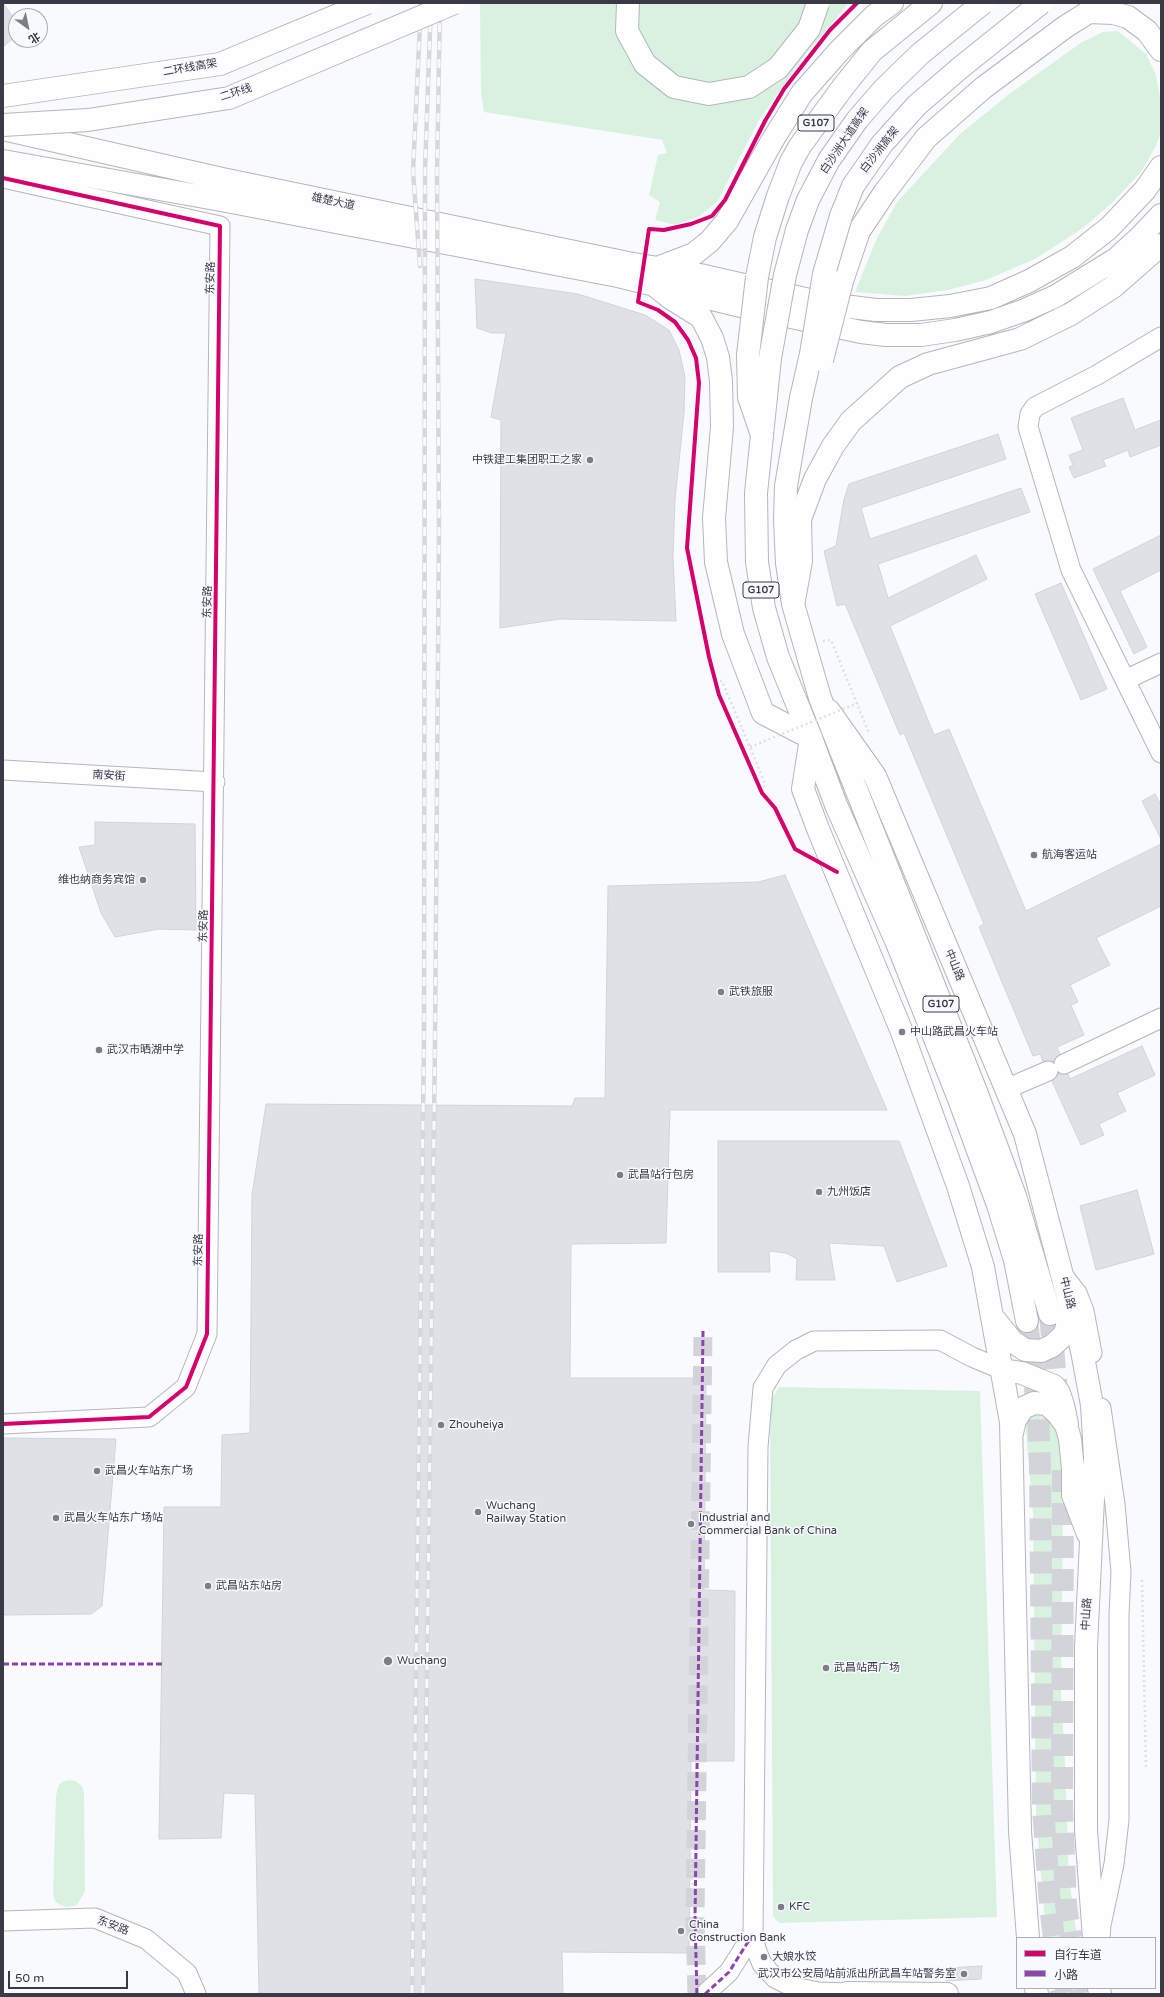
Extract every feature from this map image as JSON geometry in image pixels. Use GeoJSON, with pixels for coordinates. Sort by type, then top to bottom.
{"type":"FeatureCollection","features":[{"type":"Feature","properties":{"kind":"main road","name":"二环线高架"},"geometry":{"type":"LineString","coordinates":[[3,96],[220,64],[367,3]]}},
{"type":"Feature","properties":{"kind":"main road","name":"二环线"},"geometry":{"type":"LineString","coordinates":[[3,125],[88,120],[229,98],[454,3]]}},
{"type":"Feature","properties":{"kind":"main road"},"geometry":{"type":"LineString","coordinates":[[628,3],[627,31],[645,64],[674,87],[709,94],[749,87],[778,68],[809,29],[818,3]]}},
{"type":"Feature","properties":{"kind":"main road"},"geometry":{"type":"LineString","coordinates":[[658,274],[694,254],[710,241],[735,209],[772,141],[802,93],[840,50],[874,16],[892,3]]}},
{"type":"Feature","properties":{"kind":"main road","name":"G107"},"geometry":{"type":"LineString","coordinates":[[931,3],[872,51],[843,87],[800,146],[791,162],[765,237],[757,277],[748,355],[749,397],[762,435],[756,493],[757,562],[764,608],[778,656],[836,805],[897,943],[959,1099],[998,1206],[1014,1260],[1027,1321]]}},
{"type":"Feature","properties":{"kind":"main road","name":"白沙洲大道高架"},"geometry":{"type":"LineString","coordinates":[[762,435],[770,358],[785,275],[797,230],[808,200],[830,160],[857,120],[883,90],[920,54],[983,3]]}},
{"type":"Feature","properties":{"kind":"main road","name":"白沙洲高架"},"geometry":{"type":"LineString","coordinates":[[817,357],[824,274],[841,216],[853,186],[882,144],[917,105],[960,68],[1040,5]]}},
{"type":"Feature","properties":{"kind":"main road"},"geometry":{"type":"LineString","coordinates":[[817,357],[859,231],[885,192],[926,138],[983,88],[1065,27],[1096,7],[1128,17],[1147,31],[1161,50]]}},
{"type":"Feature","properties":{"kind":"main road","name":"雄楚大道"},"geometry":{"type":"LineString","coordinates":[[3,129],[222,179],[658,274]]}},
{"type":"Feature","properties":{"kind":"main road","name":"雄楚大道"},"geometry":{"type":"LineString","coordinates":[[3,161],[221,200],[618,276],[658,274]]}},
{"type":"Feature","properties":{"kind":"main road"},"geometry":{"type":"LineString","coordinates":[[658,274],[716,278],[827,304],[876,310],[911,310],[950,306],[991,298],[1029,281],[1072,257],[1109,228],[1145,190],[1161,167]]}},
{"type":"Feature","properties":{"kind":"main road"},"geometry":{"type":"LineString","coordinates":[[658,274],[861,332],[886,335],[921,336],[991,322],[1025,310],[1056,296],[1116,258],[1140,237],[1161,214]]}},
{"type":"Feature","properties":{"kind":"main road"},"geometry":{"type":"LineString","coordinates":[[793,604],[801,561],[800,520],[815,479],[833,446],[851,421],[900,377],[928,364],[1020,339],[1071,314],[1113,287],[1161,245]]}},
{"type":"Feature","properties":{"kind":"main road"},"geometry":{"type":"LineString","coordinates":[[658,274],[672,299],[701,318],[712,338],[718,357],[721,381],[722,427],[714,518],[716,562],[732,634],[763,713],[811,738],[803,789],[902,1032],[941,1139],[983,1267],[1003,1370],[1012,1433],[1020,1831],[1028,1937]]}},
{"type":"Feature","properties":{"kind":"main road","name":"G107"},"geometry":{"type":"LineString","coordinates":[[817,357],[801,398],[786,486],[785,520],[787,563],[793,604],[820,698],[1016,1196],[1050,1314]]}},
{"type":"Feature","properties":{"kind":"main road","name":"中山路"},"geometry":{"type":"LineString","coordinates":[[820,698],[875,776],[1025,1134],[1082,1351],[1092,1405],[1095,1457],[1086,1647],[1086,1830],[1094,1937]]}},
{"type":"Feature","properties":{"kind":"main road"},"geometry":{"type":"LineString","coordinates":[[992,1313],[999,1327],[1012,1341],[1025,1350],[1041,1351],[1052,1346],[1065,1334],[1069,1317],[1069,1300]]}},
{"type":"Feature","properties":{"kind":"main road"},"geometry":{"type":"LineString","coordinates":[[1003,1370],[1022,1372],[1054,1386],[1059,1393],[1070,1439],[1074,1469],[1073,1495],[1091,1542]]}},
{"type":"Feature","properties":{"kind":"main road"},"geometry":{"type":"LineString","coordinates":[[1012,1433],[1015,1420],[1023,1408],[1034,1403],[1047,1404],[1057,1413],[1066,1425],[1070,1439]]}},
{"type":"Feature","properties":{"kind":"main road"},"geometry":{"type":"LineString","coordinates":[[847,1993],[947,1994]]}},
{"type":"Feature","properties":{"kind":"street","name":"东安路"},"geometry":{"type":"LineString","coordinates":[[3,178],[220,226],[215,782],[207,1334],[186,1387],[149,1417],[3,1424]]}},
{"type":"Feature","properties":{"kind":"street"},"geometry":{"type":"LineString","coordinates":[[1161,337],[1109,369],[1035,407],[1028,420],[1028,427],[1071,570],[1161,753]]}},
{"type":"Feature","properties":{"kind":"street"},"geometry":{"type":"LineString","coordinates":[[1125,680],[1161,663]]}},
{"type":"Feature","properties":{"kind":"street","name":"南安街"},"geometry":{"type":"LineString","coordinates":[[3,770],[215,782]]}},
{"type":"Feature","properties":{"kind":"street"},"geometry":{"type":"LineString","coordinates":[[1006,1089],[1056,1068],[1161,1018]]}},
{"type":"Feature","properties":{"kind":"street"},"geometry":{"type":"LineString","coordinates":[[1062,1273],[1077,1292],[1084,1311],[1111,1481],[1121,1572],[1119,1615],[1119,1820],[1114,1864],[1101,1925],[1100,1937]]}},
{"type":"Feature","properties":{"kind":"street"},"geometry":{"type":"LineString","coordinates":[[847,1993],[819,1992],[793,1987],[775,1978],[762,1964],[756,1949],[753,1934],[758,1447],[763,1388],[777,1365],[796,1350],[814,1341],[940,1340],[972,1357],[1003,1370]]}},
{"type":"Feature","properties":{"kind":"street","name":"东安路"},"geometry":{"type":"LineString","coordinates":[[3,1921],[95,1918],[146,1939],[187,1973],[196,1994]]}},
{"type":"Feature","properties":{"kind":"street"},"geometry":{"type":"LineString","coordinates":[[705,1994],[729,1972],[753,1934]]}},
{"type":"Feature","properties":{"kind":"path"},"geometry":{"type":"LineString","coordinates":[[804,643],[831,640],[871,737],[855,747]]}},
{"type":"Feature","properties":{"kind":"path"},"geometry":{"type":"LineString","coordinates":[[714,675],[717,688]]}},
{"type":"Feature","properties":{"kind":"path"},"geometry":{"type":"LineString","coordinates":[[715,681],[722,681],[750,747],[765,784],[762,793]]}},
{"type":"Feature","properties":{"kind":"path"},"geometry":{"type":"LineString","coordinates":[[750,747],[858,703]]}},
{"type":"Feature","properties":{"kind":"path"},"geometry":{"type":"LineString","coordinates":[[759,786],[766,798]]}},
{"type":"Feature","properties":{"kind":"path"},"geometry":{"type":"LineString","coordinates":[[1142,1580],[1146,1769]]}},
{"type":"Feature","properties":{"kind":"path"},"geometry":{"type":"LineString","coordinates":[[690,1848],[695,1920]]}},
{"type":"Feature","properties":{"kind":"green space"},"geometry":{"type":"Polygon","coordinates":[[[480,3],[849,3],[805,55],[759,120],[718,201],[700,216],[675,225],[655,220],[660,202],[649,195],[658,155],[667,153],[662,140],[484,112],[481,92],[480,3]]]}},
{"type":"Feature","properties":{"kind":"green space"},"geometry":{"type":"Polygon","coordinates":[[[1118,31],[1146,54],[1156,75],[1161,103],[1161,133],[1155,148],[1141,172],[1113,202],[1083,228],[1035,259],[986,280],[948,290],[905,296],[855,292],[877,238],[897,202],[960,134],[1008,95],[1082,42],[1103,32],[1118,31]]]}},
{"type":"Feature","properties":{"kind":"green space"},"geometry":{"type":"Polygon","coordinates":[[[779,1387],[980,1391],[997,1917],[779,1923],[773,1916],[770,1402],[779,1387]]]}},
{"type":"Feature","properties":{"kind":"green space"},"geometry":{"type":"Polygon","coordinates":[[[1030,1412],[1052,1415],[1060,1446],[1063,1512],[1061,1697],[1065,1760],[1069,1878],[1077,1937],[1047,1937],[1045,1923],[1036,1816],[1033,1513],[1026,1415],[1030,1412]]]}},
{"type":"Feature","properties":{"kind":"green space"},"geometry":{"type":"Polygon","coordinates":[[[69,1780],[75,1781],[82,1786],[84,1794],[85,1891],[77,1905],[68,1907],[60,1905],[55,1901],[53,1894],[56,1796],[58,1786],[62,1782],[69,1780]]]}},
{"type":"Feature","properties":{"kind":"green space"},"geometry":{"type":"Polygon","coordinates":[[[1057,1989],[1086,1989],[1087,1994],[1058,1994],[1057,1989]]]}},
{"type":"Feature","properties":{"kind":"building"},"geometry":{"type":"Polygon","coordinates":[[[3,3],[8,10],[8,43],[3,47],[3,3]]]}},
{"type":"Feature","properties":{"kind":"building","name":"中铁建工集团职工之家"},"geometry":{"type":"Polygon","coordinates":[[[475,279],[578,294],[645,315],[669,330],[679,350],[685,377],[684,413],[675,500],[673,556],[676,621],[560,619],[500,628],[501,420],[491,417],[506,333],[492,333],[477,328],[475,279]]]}},
{"type":"Feature","properties":{"kind":"building"},"geometry":{"type":"Polygon","coordinates":[[[1123,398],[1135,430],[1161,420],[1161,445],[1130,457],[1128,450],[1103,460],[1106,466],[1074,478],[1069,467],[1073,465],[1069,455],[1083,450],[1071,418],[1123,398]]]}},
{"type":"Feature","properties":{"kind":"building"},"geometry":{"type":"Polygon","coordinates":[[[998,434],[1006,459],[861,508],[870,539],[1021,488],[1030,512],[878,564],[888,598],[976,555],[987,579],[890,626],[934,735],[949,729],[1026,911],[1161,844],[1161,906],[1096,938],[1110,965],[1070,985],[1078,1002],[1071,1005],[1084,1035],[1057,1047],[1060,1054],[1053,1062],[1043,1061],[1040,1054],[1033,1056],[979,927],[984,924],[904,733],[900,735],[845,604],[837,606],[824,551],[836,546],[844,499],[849,484],[998,434]]]}},
{"type":"Feature","properties":{"kind":"building"},"geometry":{"type":"Polygon","coordinates":[[[1161,535],[1161,570],[1120,591],[1147,647],[1134,654],[1093,569],[1161,535]]]}},
{"type":"Feature","properties":{"kind":"building"},"geometry":{"type":"Polygon","coordinates":[[[1061,583],[1107,689],[1081,700],[1035,594],[1061,583]]]}},
{"type":"Feature","properties":{"kind":"building"},"geometry":{"type":"Polygon","coordinates":[[[1155,794],[1161,805],[1161,839],[1142,801],[1155,794]]]}},
{"type":"Feature","properties":{"kind":"building","name":"维也纳商务宾馆"},"geometry":{"type":"Polygon","coordinates":[[[95,822],[195,824],[196,930],[159,929],[115,937],[101,913],[79,847],[95,845],[95,822]]]}},
{"type":"Feature","properties":{"kind":"building","name":"Wuchang Railway Station"},"geometry":{"type":"Polygon","coordinates":[[[785,875],[887,1110],[670,1110],[666,1243],[571,1244],[570,1378],[706,1378],[704,1590],[735,1591],[734,1761],[691,1761],[689,1953],[562,1952],[563,1994],[259,1994],[255,1794],[224,1793],[221,1838],[159,1839],[164,1507],[221,1507],[222,1435],[250,1433],[252,1195],[266,1104],[572,1106],[575,1098],[605,1098],[608,886],[758,882],[785,875]]]}},
{"type":"Feature","properties":{"kind":"building"},"geometry":{"type":"Polygon","coordinates":[[[1142,1046],[1155,1075],[1117,1093],[1126,1111],[1099,1124],[1104,1135],[1081,1145],[1052,1081],[1059,1073],[1068,1074],[1070,1079],[1142,1046]]]}},
{"type":"Feature","properties":{"kind":"building","name":"九州饭店"},"geometry":{"type":"Polygon","coordinates":[[[718,1141],[899,1141],[947,1266],[897,1282],[884,1246],[829,1243],[835,1280],[796,1280],[797,1259],[786,1253],[769,1251],[770,1272],[718,1272],[718,1141]]]}},
{"type":"Feature","properties":{"kind":"building"},"geometry":{"type":"Polygon","coordinates":[[[1137,1190],[1154,1254],[1096,1270],[1080,1206],[1137,1190]]]}},
{"type":"Feature","properties":{"kind":"building","name":"武昌火车站东广场站"},"geometry":{"type":"Polygon","coordinates":[[[3,1438],[116,1439],[102,1606],[91,1614],[3,1615],[3,1438]]]}},
{"type":"Feature","properties":{"kind":"building","name":"武汉市公安局站前派出所武昌车站警务室"},"geometry":{"type":"Polygon","coordinates":[[[982,1966],[981,1979],[946,1981],[947,1968],[982,1966]]]}},
{"type":"Feature","properties":{"kind":"tunnel"},"geometry":{"type":"LineString","coordinates":[[1050,1314],[1058,1403]]}},
{"type":"Feature","properties":{"kind":"tunnel"},"geometry":{"type":"LineString","coordinates":[[1027,1321],[1038,1414],[1040,1464],[1043,1808],[1054,1937]]}},
{"type":"Feature","properties":{"kind":"tunnel"},"geometry":{"type":"LineString","coordinates":[[697,1994],[695,1920],[703,1331]]}},
{"type":"Feature","properties":{"kind":"tunnel"},"geometry":{"type":"LineString","coordinates":[[1063,1470],[1062,1808],[1066,1905],[1071,1937]]}},
{"type":"Feature","properties":{"kind":"tunnel"},"geometry":{"type":"LineString","coordinates":[[1060,1989],[1062,1994]]}},
{"type":"Feature","properties":{"kind":"tunnel"},"geometry":{"type":"LineString","coordinates":[[1079,1989],[1081,1994]]}},
{"type":"Feature","properties":{"kind":"railway"},"geometry":{"type":"LineString","coordinates":[[420,266],[413,172],[421,3]]}},
{"type":"Feature","properties":{"kind":"railway"},"geometry":{"type":"LineString","coordinates":[[412,1994],[424,1041],[425,170],[431,3]]}},
{"type":"Feature","properties":{"kind":"railway"},"geometry":{"type":"LineString","coordinates":[[423,1994],[435,1041],[439,531],[437,174],[440,3]]}},
{"type":"Feature","properties":{"kind":"marked path"},"geometry":{"type":"LineString","coordinates":[[697,1994],[695,1920],[703,1331]]}},
{"type":"Feature","properties":{"kind":"marked path"},"geometry":{"type":"LineString","coordinates":[[3,1664],[162,1664]]}},
{"type":"Feature","properties":{"kind":"marked path"},"geometry":{"type":"LineString","coordinates":[[705,1994],[729,1972],[753,1934]]}},
{"type":"Feature","properties":{"kind":"cycle path"},"geometry":{"type":"LineString","coordinates":[[837,872],[795,849],[775,808],[762,793],[719,695],[709,657],[687,548],[699,383],[696,358],[688,340],[675,322],[658,310],[638,302],[649,229],[664,230],[691,224],[712,216],[725,200],[765,121],[784,89],[830,30],[857,3]]}},
{"type":"Feature","properties":{"kind":"cycle path"},"geometry":{"type":"LineString","coordinates":[[3,178],[220,226],[207,1334],[186,1387],[149,1417],[3,1424]]}},
{"type":"Feature","properties":{"kind":"place","name":"中铁建工集团职工之家"},"geometry":{"type":"Point","coordinates":[590,460]}},
{"type":"Feature","properties":{"kind":"place","name":"航海客运站"},"geometry":{"type":"Point","coordinates":[1034,855]}},
{"type":"Feature","properties":{"kind":"place","name":"维也纳商务宾馆"},"geometry":{"type":"Point","coordinates":[143,880]}},
{"type":"Feature","properties":{"kind":"place","name":"武铁旅服"},"geometry":{"type":"Point","coordinates":[721,992]}},
{"type":"Feature","properties":{"kind":"place","name":"中山路武昌火车站"},"geometry":{"type":"Point","coordinates":[902,1032]}},
{"type":"Feature","properties":{"kind":"place","name":"武汉市晒湖中学"},"geometry":{"type":"Point","coordinates":[99,1050]}},
{"type":"Feature","properties":{"kind":"place","name":"武昌站行包房"},"geometry":{"type":"Point","coordinates":[620,1175]}},
{"type":"Feature","properties":{"kind":"place","name":"九州饭店"},"geometry":{"type":"Point","coordinates":[819,1192]}},
{"type":"Feature","properties":{"kind":"place","name":"Zhouheiya"},"geometry":{"type":"Point","coordinates":[441,1425]}},
{"type":"Feature","properties":{"kind":"place","name":"武昌火车站东广场"},"geometry":{"type":"Point","coordinates":[97,1471]}},
{"type":"Feature","properties":{"kind":"place","name":"Wuchang Railway Station"},"geometry":{"type":"Point","coordinates":[478,1512]}},
{"type":"Feature","properties":{"kind":"place","name":"武昌火车站东广场站"},"geometry":{"type":"Point","coordinates":[56,1518]}},
{"type":"Feature","properties":{"kind":"place","name":"Industrial and Commercial Bank of China"},"geometry":{"type":"Point","coordinates":[691,1524]}},
{"type":"Feature","properties":{"kind":"place","name":"武昌站东站房"},"geometry":{"type":"Point","coordinates":[208,1586]}},
{"type":"Feature","properties":{"kind":"place","name":"Wuchang"},"geometry":{"type":"Point","coordinates":[388,1661]}},
{"type":"Feature","properties":{"kind":"place","name":"武昌站西广场"},"geometry":{"type":"Point","coordinates":[826,1668]}},
{"type":"Feature","properties":{"kind":"place","name":"KFC"},"geometry":{"type":"Point","coordinates":[781,1907]}},
{"type":"Feature","properties":{"kind":"place","name":"China Construction Bank"},"geometry":{"type":"Point","coordinates":[681,1931]}},
{"type":"Feature","properties":{"kind":"place","name":"大娘水饺"},"geometry":{"type":"Point","coordinates":[764,1957]}},
{"type":"Feature","properties":{"kind":"place","name":"武汉市公安局站前派出所武昌车站警务室"},"geometry":{"type":"Point","coordinates":[964,1974]}}]}
